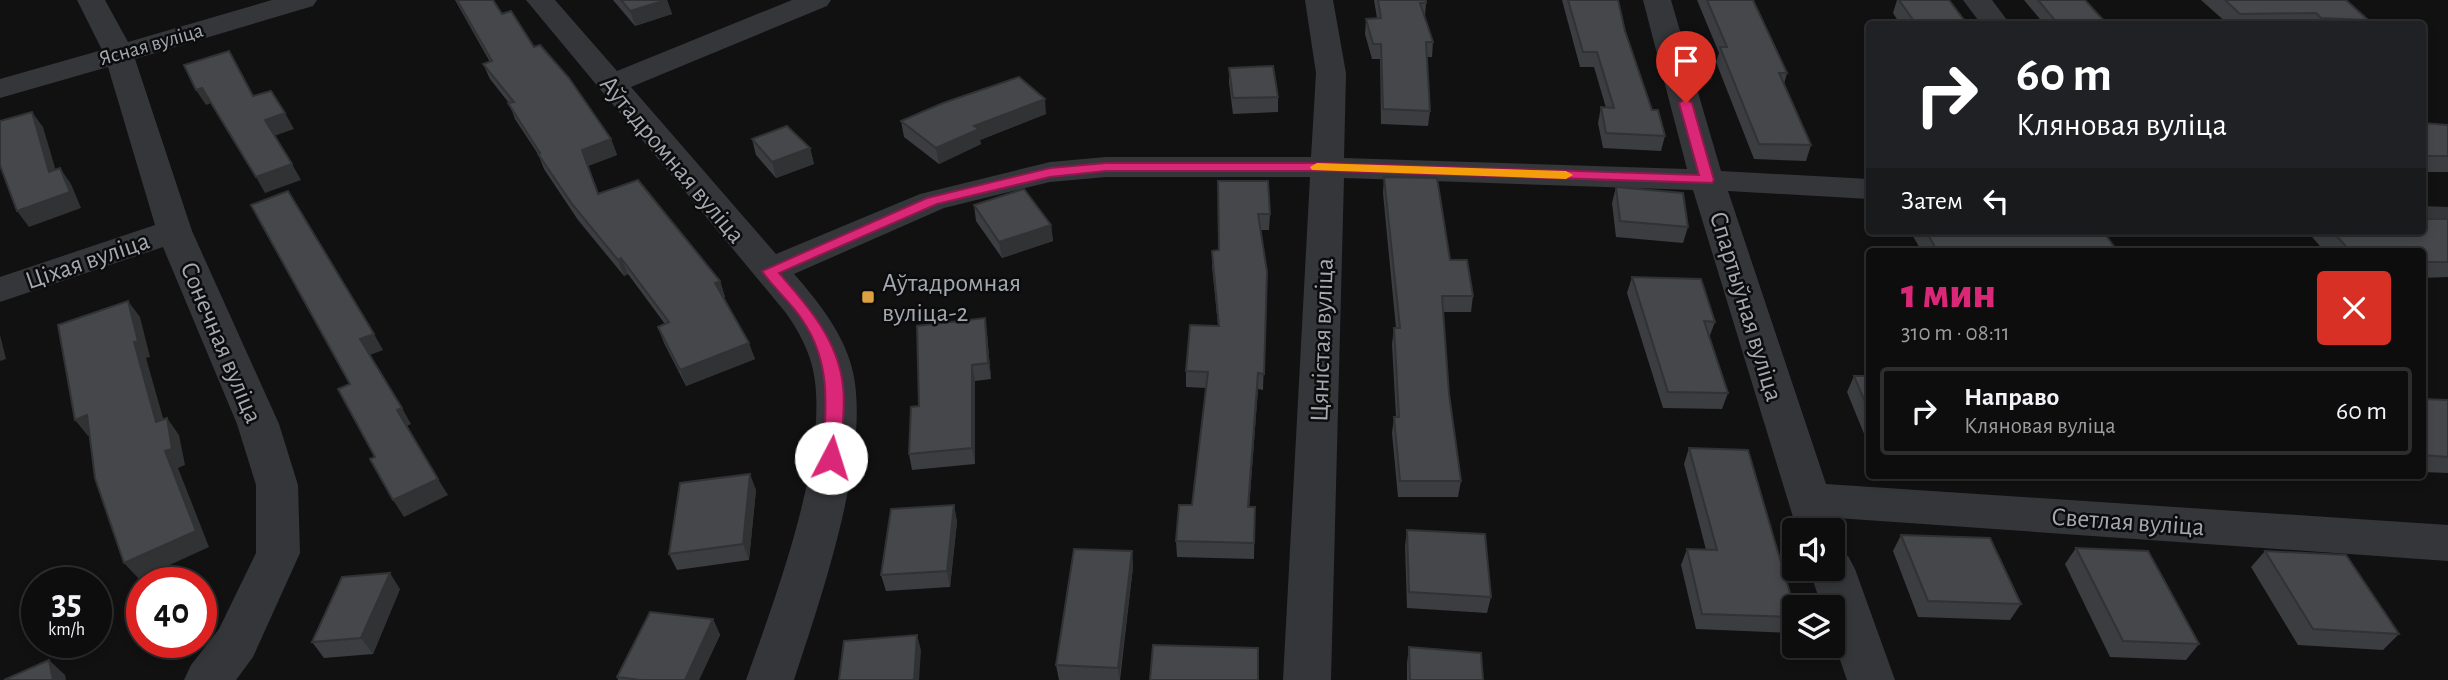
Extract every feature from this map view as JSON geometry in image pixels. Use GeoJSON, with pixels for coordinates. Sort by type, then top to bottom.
{"type":"FeatureCollection","features":[{"type":"Feature","properties":{"kind":"street","name":"Сонечная вуліца"},"geometry":{"type":"LineString","coordinates":[[91,0],[119,54],[174,231],[258,424],[277,485],[278,553],[236,643],[208,680]]}},
{"type":"Feature","properties":{"kind":"street","name":"Ясная вуліца"},"geometry":{"type":"LineString","coordinates":[[0,89],[303,0]]}},
{"type":"Feature","properties":{"kind":"street","name":"Аўтадромная вуліца"},"geometry":{"type":"LineString","coordinates":[[540,0],[810,319],[830,361],[835,400],[829,480],[816,543],[770,680]]}},
{"type":"Feature","properties":{"kind":"street"},"geometry":{"type":"LineString","coordinates":[[610,85],[817,0]]}},
{"type":"Feature","properties":{"kind":"street","name":"Цяністая вуліца"},"geometry":{"type":"LineString","coordinates":[[1307,680],[1331,73],[1319,0]]}},
{"type":"Feature","properties":{"kind":"street","name":"Спартыўная вуліца"},"geometry":{"type":"LineString","coordinates":[[1657,0],[1707,180],[1813,515]]}},
{"type":"Feature","properties":{"kind":"street"},"geometry":{"type":"LineString","coordinates":[[1977,0],[1994,21]]}},
{"type":"Feature","properties":{"kind":"street"},"geometry":{"type":"LineString","coordinates":[[769,271],[932,201],[1050,173],[1106,167],[1328,167],[1707,180],[1866,189]]}},
{"type":"Feature","properties":{"kind":"street"},"geometry":{"type":"LineString","coordinates":[[2426,216],[2448,218]]}},
{"type":"Feature","properties":{"kind":"street","name":"Ціхая вуліца"},"geometry":{"type":"LineString","coordinates":[[0,290],[174,231]]}},
{"type":"Feature","properties":{"kind":"street","name":"Светлая вуліца"},"geometry":{"type":"LineString","coordinates":[[1813,515],[2448,543]]}},
{"type":"Feature","properties":{"kind":"street"},"geometry":{"type":"LineString","coordinates":[[1836,581],[1871,680]]}},
{"type":"Feature","properties":{"kind":"building"},"geometry":{"type":"Polygon","coordinates":[[[457,0],[493,0],[502,14],[511,11],[534,47],[540,45],[569,78],[611,139],[582,150],[598,194],[638,180],[720,281],[715,283],[749,343],[680,370],[658,327],[669,322],[621,258],[618,260],[572,204],[538,154],[540,153],[508,103],[514,102],[483,64],[492,61],[457,0]]]}},
{"type":"Feature","properties":{"kind":"building"},"geometry":{"type":"Polygon","coordinates":[[[621,0],[666,0],[630,11],[621,0]]]}},
{"type":"Feature","properties":{"kind":"building"},"geometry":{"type":"Polygon","coordinates":[[[1378,0],[1426,0],[1426,3],[1420,3],[1433,42],[1426,42],[1430,111],[1383,109],[1381,44],[1373,44],[1366,19],[1381,18],[1378,0]]]}},
{"type":"Feature","properties":{"kind":"building"},"geometry":{"type":"Polygon","coordinates":[[[1568,0],[1618,0],[1625,31],[1652,110],[1658,110],[1665,136],[1606,133],[1601,107],[1614,108],[1597,52],[1583,52],[1568,0]]]}},
{"type":"Feature","properties":{"kind":"building"},"geometry":{"type":"Polygon","coordinates":[[[1707,0],[1753,0],[1787,73],[1779,73],[1811,145],[1759,144],[1720,47],[1727,47],[1707,0]]]}},
{"type":"Feature","properties":{"kind":"building"},"geometry":{"type":"Polygon","coordinates":[[[1899,0],[1949,0],[1965,21],[1914,21],[1899,0]]]}},
{"type":"Feature","properties":{"kind":"building"},"geometry":{"type":"Polygon","coordinates":[[[2038,0],[2085,0],[2104,21],[2056,21],[2038,0]]]}},
{"type":"Feature","properties":{"kind":"building"},"geometry":{"type":"Polygon","coordinates":[[[2225,0],[2346,0],[2368,20],[2321,18],[2316,13],[2240,14],[2225,0]]]}},
{"type":"Feature","properties":{"kind":"building"},"geometry":{"type":"Polygon","coordinates":[[[229,51],[253,96],[271,91],[285,113],[265,120],[292,164],[256,177],[202,88],[196,90],[184,65],[229,51]]]}},
{"type":"Feature","properties":{"kind":"building"},"geometry":{"type":"Polygon","coordinates":[[[1273,66],[1278,97],[1233,98],[1229,68],[1273,66]]]}},
{"type":"Feature","properties":{"kind":"building"},"geometry":{"type":"Polygon","coordinates":[[[1019,77],[1045,99],[974,126],[979,129],[936,148],[901,121],[943,103],[1019,77]]]}},
{"type":"Feature","properties":{"kind":"building"},"geometry":{"type":"Polygon","coordinates":[[[32,112],[49,172],[60,168],[70,192],[17,211],[0,165],[0,121],[32,112]]]}},
{"type":"Feature","properties":{"kind":"building"},"geometry":{"type":"Polygon","coordinates":[[[2426,123],[2448,125],[2448,156],[2426,156],[2426,123]]]}},
{"type":"Feature","properties":{"kind":"building"},"geometry":{"type":"Polygon","coordinates":[[[787,126],[810,148],[772,162],[752,139],[787,126]]]}},
{"type":"Feature","properties":{"kind":"building"},"geometry":{"type":"Polygon","coordinates":[[[1384,177],[1437,178],[1450,260],[1467,260],[1473,296],[1442,296],[1449,394],[1461,481],[1400,481],[1394,417],[1399,417],[1394,328],[1400,328],[1384,177]]]}},
{"type":"Feature","properties":{"kind":"building"},"geometry":{"type":"Polygon","coordinates":[[[1218,181],[1268,181],[1270,214],[1258,214],[1267,272],[1264,374],[1258,373],[1248,507],[1255,507],[1254,543],[1176,541],[1179,505],[1192,505],[1208,372],[1186,371],[1190,325],[1219,326],[1212,251],[1219,250],[1218,181]]]}},
{"type":"Feature","properties":{"kind":"building"},"geometry":{"type":"Polygon","coordinates":[[[1616,187],[1683,193],[1688,227],[1620,221],[1616,187]]]}},
{"type":"Feature","properties":{"kind":"building"},"geometry":{"type":"Polygon","coordinates":[[[1024,189],[1051,225],[999,242],[974,205],[1024,189]]]}},
{"type":"Feature","properties":{"kind":"building"},"geometry":{"type":"Polygon","coordinates":[[[288,191],[374,334],[360,339],[402,408],[397,410],[438,479],[393,500],[370,459],[375,457],[338,389],[350,384],[251,205],[288,191]]]}},
{"type":"Feature","properties":{"kind":"building"},"geometry":{"type":"Polygon","coordinates":[[[2426,219],[2448,219],[2448,262],[2426,262],[2426,248],[2347,248],[2336,235],[2426,235],[2426,219]]]}},
{"type":"Feature","properties":{"kind":"building"},"geometry":{"type":"Polygon","coordinates":[[[1928,235],[2106,235],[2115,248],[1935,247],[1928,235]]]}},
{"type":"Feature","properties":{"kind":"building"},"geometry":{"type":"Polygon","coordinates":[[[1632,277],[1701,279],[1715,322],[1704,321],[1728,393],[1668,392],[1632,277]]]}},
{"type":"Feature","properties":{"kind":"building"},"geometry":{"type":"Polygon","coordinates":[[[128,301],[138,341],[134,342],[156,422],[167,418],[172,449],[165,451],[196,531],[124,563],[95,478],[87,415],[75,420],[58,325],[128,301]]]}},
{"type":"Feature","properties":{"kind":"building"},"geometry":{"type":"Polygon","coordinates":[[[985,318],[988,363],[972,365],[972,448],[909,454],[911,407],[919,406],[917,326],[985,318]]]}},
{"type":"Feature","properties":{"kind":"building"},"geometry":{"type":"Polygon","coordinates":[[[1854,376],[1866,376],[1866,404],[1854,376]]]}},
{"type":"Feature","properties":{"kind":"building"},"geometry":{"type":"Polygon","coordinates":[[[2426,399],[2448,400],[2448,457],[2426,455],[2426,399]]]}},
{"type":"Feature","properties":{"kind":"building"},"geometry":{"type":"Polygon","coordinates":[[[1689,448],[1748,450],[1782,566],[1782,581],[1786,581],[1790,595],[1782,595],[1782,617],[1702,614],[1687,549],[1717,550],[1689,448]]]}},
{"type":"Feature","properties":{"kind":"building"},"geometry":{"type":"Polygon","coordinates":[[[750,474],[743,544],[669,554],[680,483],[750,474]]]}},
{"type":"Feature","properties":{"kind":"building"},"geometry":{"type":"Polygon","coordinates":[[[954,505],[947,571],[881,575],[891,509],[954,505]]]}},
{"type":"Feature","properties":{"kind":"building"},"geometry":{"type":"Polygon","coordinates":[[[1407,530],[1485,534],[1491,597],[1409,592],[1407,530]]]}},
{"type":"Feature","properties":{"kind":"building"},"geometry":{"type":"Polygon","coordinates":[[[1901,535],[1990,538],[2021,604],[1928,601],[1901,535]]]}},
{"type":"Feature","properties":{"kind":"building"},"geometry":{"type":"Polygon","coordinates":[[[2076,548],[2148,551],[2199,644],[2123,641],[2076,548]]]}},
{"type":"Feature","properties":{"kind":"building"},"geometry":{"type":"Polygon","coordinates":[[[1074,549],[1132,551],[1118,668],[1056,665],[1074,549]]]}},
{"type":"Feature","properties":{"kind":"building"},"geometry":{"type":"Polygon","coordinates":[[[2265,551],[2346,555],[2399,634],[2313,629],[2265,551]]]}},
{"type":"Feature","properties":{"kind":"building"},"geometry":{"type":"Polygon","coordinates":[[[390,573],[361,638],[312,642],[342,577],[390,573]]]}},
{"type":"Feature","properties":{"kind":"building"},"geometry":{"type":"Polygon","coordinates":[[[650,612],[713,619],[685,680],[617,677],[650,612]]]}},
{"type":"Feature","properties":{"kind":"building"},"geometry":{"type":"Polygon","coordinates":[[[917,635],[914,680],[839,680],[844,641],[917,635]]]}},
{"type":"Feature","properties":{"kind":"building"},"geometry":{"type":"Polygon","coordinates":[[[1153,645],[1258,648],[1258,680],[1150,680],[1153,645]]]}},
{"type":"Feature","properties":{"kind":"building"},"geometry":{"type":"Polygon","coordinates":[[[1409,647],[1481,653],[1483,680],[1410,680],[1409,647]]]}},
{"type":"Feature","properties":{"kind":"building"},"geometry":{"type":"Polygon","coordinates":[[[49,660],[53,680],[4,680],[49,660]]]}},
{"type":"Feature","properties":{"kind":"slow traffic"},"geometry":{"type":"LineString","coordinates":[[1317,167],[1566,175]]}},
{"type":"Feature","properties":{"kind":"place","name":"Аўтадромная вуліца-2"},"geometry":{"type":"Point","coordinates":[868,297]}},
{"type":"Feature","properties":{"kind":"route"},"geometry":{"type":"LineString","coordinates":[[831,458],[835,388],[830,361],[810,319],[769,271],[932,201],[1050,173],[1106,167],[1328,167],[1707,180],[1686,103]]}}]}
